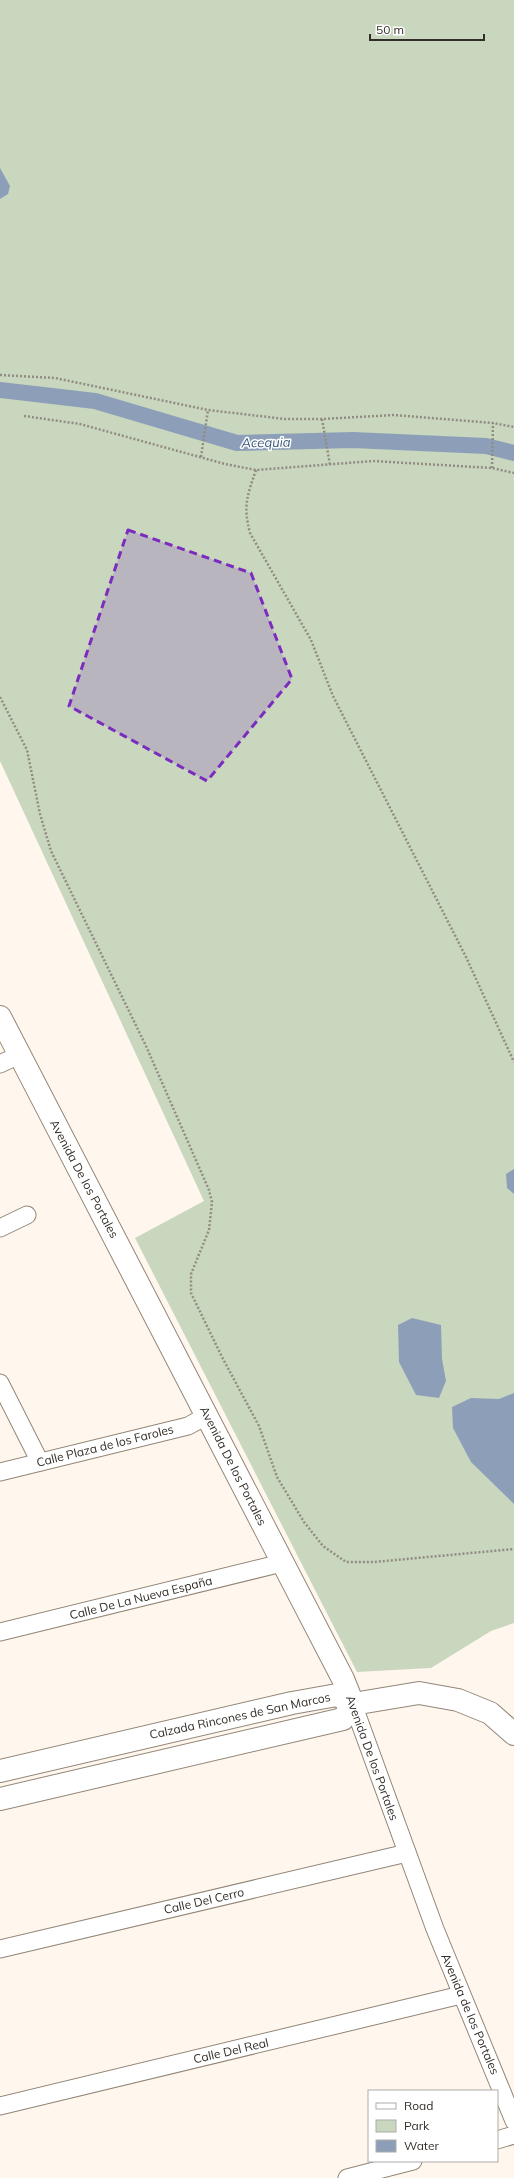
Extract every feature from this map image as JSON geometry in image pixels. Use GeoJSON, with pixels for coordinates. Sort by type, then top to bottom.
{"type":"FeatureCollection","features":[{"type":"Feature","properties":{"kind":"street","name":"Avenida De los Portales"},"geometry":{"type":"LineString","coordinates":[[0,1017],[9,1060],[208,1415],[282,1563],[343,1679],[434,1929]]}},
{"type":"Feature","properties":{"kind":"street"},"geometry":{"type":"LineString","coordinates":[[0,1228],[27,1215]]}},
{"type":"Feature","properties":{"kind":"street"},"geometry":{"type":"LineString","coordinates":[[0,1383],[40,1462]]}},
{"type":"Feature","properties":{"kind":"street","name":"Calle Plaza de los Faroles"},"geometry":{"type":"LineString","coordinates":[[0,1472],[188,1426],[208,1415]]}},
{"type":"Feature","properties":{"kind":"street","name":"Calle De La Nueva España"},"geometry":{"type":"LineString","coordinates":[[0,1632],[282,1563]]}},
{"type":"Feature","properties":{"kind":"street"},"geometry":{"type":"LineString","coordinates":[[353,1704],[419,1693],[458,1700],[490,1713],[514,1734]]}},
{"type":"Feature","properties":{"kind":"street","name":"Calzada Rincones de San Marcos"},"geometry":{"type":"LineString","coordinates":[[0,1771],[336,1695],[353,1704],[343,1719],[0,1799]]}},
{"type":"Feature","properties":{"kind":"street","name":"Calle Del Cerro"},"geometry":{"type":"LineString","coordinates":[[0,1949],[407,1853]]}},
{"type":"Feature","properties":{"kind":"street","name":"Avenida de los Portales"},"geometry":{"type":"LineString","coordinates":[[434,1929],[514,2121]]}},
{"type":"Feature","properties":{"kind":"street","name":"Calle Del Real"},"geometry":{"type":"LineString","coordinates":[[0,2106],[461,1995]]}},
{"type":"Feature","properties":{"kind":"street"},"geometry":{"type":"LineString","coordinates":[[498,2140],[514,2135]]}},
{"type":"Feature","properties":{"kind":"street"},"geometry":{"type":"LineString","coordinates":[[346,2178],[409,2162]]}},
{"type":"Feature","properties":{"kind":"path"},"geometry":{"type":"LineString","coordinates":[[0,375],[55,378],[208,410],[285,419],[322,419],[394,415],[493,423],[514,427]]}},
{"type":"Feature","properties":{"kind":"path"},"geometry":{"type":"LineString","coordinates":[[200,458],[208,410]]}},
{"type":"Feature","properties":{"kind":"path"},"geometry":{"type":"LineString","coordinates":[[24,416],[80,424],[200,458],[256,470],[330,466],[373,461],[492,468],[514,473]]}},
{"type":"Feature","properties":{"kind":"path"},"geometry":{"type":"LineString","coordinates":[[322,419],[330,466]]}},
{"type":"Feature","properties":{"kind":"path"},"geometry":{"type":"LineString","coordinates":[[492,468],[493,423]]}},
{"type":"Feature","properties":{"kind":"path"},"geometry":{"type":"LineString","coordinates":[[256,470],[247,498],[245,515],[250,533],[311,640],[333,696],[466,957],[514,1062]]}},
{"type":"Feature","properties":{"kind":"path"},"geometry":{"type":"LineString","coordinates":[[0,697],[27,750],[40,814],[51,851],[146,1046],[209,1190],[212,1202],[209,1230],[191,1274],[191,1293],[222,1357],[259,1426],[277,1476],[304,1522],[323,1546],[346,1562],[374,1562],[514,1549]]}},
{"type":"Feature","properties":{"kind":"highlighted area"},"geometry":{"type":"Polygon","coordinates":[[[128,530],[251,573],[292,679],[207,781],[69,706],[128,530]]]}},
{"type":"Feature","properties":{"kind":"green space"},"geometry":{"type":"Polygon","coordinates":[[[0,0],[514,0],[514,1623],[491,1631],[431,1668],[357,1672],[135,1238],[204,1201],[0,761],[0,0]]]}},
{"type":"Feature","properties":{"kind":"water"},"geometry":{"type":"Polygon","coordinates":[[[0,168],[10,186],[8,194],[0,199],[0,168]]]}},
{"type":"Feature","properties":{"kind":"water"},"geometry":{"type":"Polygon","coordinates":[[[514,1169],[514,1194],[507,1188],[506,1174],[514,1169]]]}},
{"type":"Feature","properties":{"kind":"water"},"geometry":{"type":"Polygon","coordinates":[[[412,1318],[441,1325],[442,1359],[446,1381],[439,1398],[416,1395],[399,1362],[398,1325],[412,1318]]]}},
{"type":"Feature","properties":{"kind":"water"},"geometry":{"type":"Polygon","coordinates":[[[514,1393],[514,1504],[471,1462],[453,1428],[452,1407],[471,1398],[499,1399],[514,1393]]]}},
{"type":"Feature","properties":{"kind":"waterway","name":"Acequia"},"geometry":{"type":"LineString","coordinates":[[0,390],[95,401],[237,443],[353,440],[486,446],[514,453]]}}]}
